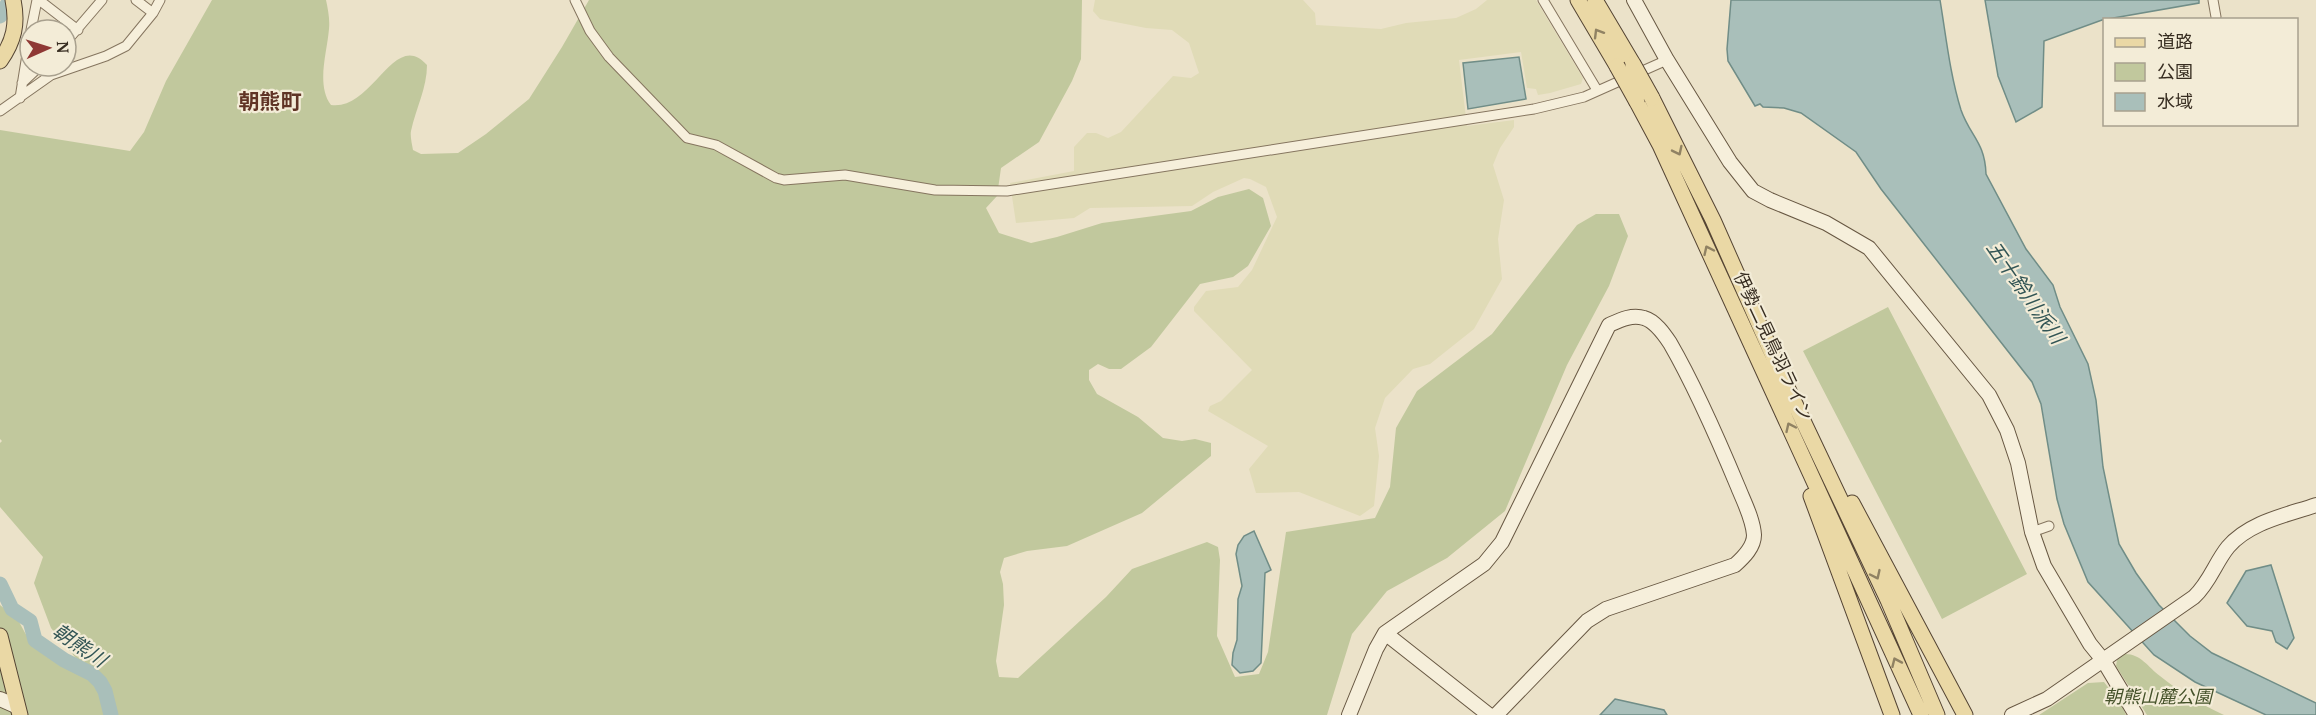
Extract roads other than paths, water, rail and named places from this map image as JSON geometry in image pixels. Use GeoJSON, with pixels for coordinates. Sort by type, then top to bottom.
{"type":"FeatureCollection","features":[{"type":"Feature","properties":{"kind":"main road","name":"伊勢二見鳥羽ライン"},"geometry":{"type":"LineString","coordinates":[[1578,0],[1660,145],[1921,715]]}},
{"type":"Feature","properties":{"kind":"main road","name":"伊勢二見鳥羽ライン"},"geometry":{"type":"LineString","coordinates":[[1595,0],[1652,98],[1713,220],[1786,385],[1888,600],[1937,715]]}},
{"type":"Feature","properties":{"kind":"main road"},"geometry":{"type":"LineString","coordinates":[[0,61],[13,38],[14,5]]}},
{"type":"Feature","properties":{"kind":"main road"},"geometry":{"type":"LineString","coordinates":[[1786,385],[1812,426],[1965,715]]}},
{"type":"Feature","properties":{"kind":"main road"},"geometry":{"type":"LineString","coordinates":[[1799,447],[1808,488],[1892,715]]}},
{"type":"Feature","properties":{"kind":"main road"},"geometry":{"type":"LineString","coordinates":[[0,636],[19,711]]}},
{"type":"Feature","properties":{"kind":"street"},"geometry":{"type":"LineString","coordinates":[[34,18],[38,0],[62,18]]}},
{"type":"Feature","properties":{"kind":"street"},"geometry":{"type":"LineString","coordinates":[[78,30],[102,0]]}},
{"type":"Feature","properties":{"kind":"street"},"geometry":{"type":"LineString","coordinates":[[136,0],[153,13]]}},
{"type":"Feature","properties":{"kind":"street"},"geometry":{"type":"LineString","coordinates":[[0,111],[51,75],[106,56],[126,46],[153,13],[160,0]]}},
{"type":"Feature","properties":{"kind":"street"},"geometry":{"type":"LineString","coordinates":[[575,0],[590,31],[609,57],[679,131],[694,140],[716,145],[776,178],[784,180],[845,175],[862,176],[935,190],[1022,189],[1544,108],[1584,97],[1667,60]]}},
{"type":"Feature","properties":{"kind":"street"},"geometry":{"type":"LineString","coordinates":[[1543,0],[1597,90]]}},
{"type":"Feature","properties":{"kind":"street"},"geometry":{"type":"LineString","coordinates":[[1634,0],[1667,60],[1730,162],[1753,190],[1770,200],[1826,223],[1869,248],[1989,395],[2007,430],[2018,463],[2032,532],[2044,566],[2090,644],[2103,660],[2136,715]]}},
{"type":"Feature","properties":{"kind":"street"},"geometry":{"type":"LineString","coordinates":[[2212,0],[2216,18]]}},
{"type":"Feature","properties":{"kind":"street"},"geometry":{"type":"LineString","coordinates":[[20,98],[23,78]]}},
{"type":"Feature","properties":{"kind":"street"},"geometry":{"type":"LineString","coordinates":[[22,83],[27,78]]}},
{"type":"Feature","properties":{"kind":"street"},"geometry":{"type":"LineString","coordinates":[[1349,715],[1376,649],[1385,633],[1484,564],[1502,542],[1609,325],[1626,317],[1644,318],[1656,326],[1669,342],[1712,428],[1744,502],[1753,527],[1754,539],[1745,556],[1736,565],[1606,609],[1587,621],[1496,715]]}},
{"type":"Feature","properties":{"kind":"street"},"geometry":{"type":"LineString","coordinates":[[2012,715],[2047,699],[2184,605],[2205,587],[2227,548],[2239,536],[2255,526],[2316,505]]}},
{"type":"Feature","properties":{"kind":"street"},"geometry":{"type":"LineString","coordinates":[[2032,532],[2049,526]]}},
{"type":"Feature","properties":{"kind":"street"},"geometry":{"type":"LineString","coordinates":[[1385,633],[1489,715]]}},
{"type":"Feature","properties":{"kind":"street"},"geometry":{"type":"LineString","coordinates":[[0,699],[19,711]]}},
{"type":"Feature","properties":{"kind":"water","name":"五十鈴川派川"},"geometry":{"type":"Polygon","coordinates":[[[1731,0],[1940,0],[1957,97],[1965,119],[1983,154],[1986,174],[2026,249],[2053,285],[2060,307],[2088,364],[2096,400],[2103,467],[2119,544],[2159,605],[2190,636],[2212,653],[2316,703],[2316,715],[2266,715],[2195,682],[2154,655],[2088,582],[2064,524],[2057,499],[2041,404],[2032,382],[1881,189],[1856,152],[1801,113],[1784,108],[1763,107],[1760,104],[1755,106],[1728,61],[1731,0]]]}},
{"type":"Feature","properties":{"kind":"water"},"geometry":{"type":"Polygon","coordinates":[[[1985,0],[2199,0],[2199,3],[2103,18],[2044,41],[2042,107],[2016,122],[1998,76],[1985,0]]]}},
{"type":"Feature","properties":{"kind":"water"},"geometry":{"type":"Polygon","coordinates":[[[1519,57],[1526,99],[1468,109],[1463,63],[1519,57]]]}},
{"type":"Feature","properties":{"kind":"water"},"geometry":{"type":"Polygon","coordinates":[[[1254,531],[1271,570],[1265,573],[1261,663],[1253,671],[1240,673],[1232,665],[1237,640],[1238,599],[1242,586],[1236,554],[1238,545],[1244,536],[1254,531]]]}},
{"type":"Feature","properties":{"kind":"water"},"geometry":{"type":"Polygon","coordinates":[[[2271,565],[2294,638],[2287,649],[2276,642],[2272,631],[2247,626],[2227,603],[2246,571],[2271,565]]]}},
{"type":"Feature","properties":{"kind":"water"},"geometry":{"type":"Polygon","coordinates":[[[1615,699],[1664,710],[1667,715],[1600,715],[1615,699]]]}},
{"type":"Feature","properties":{"kind":"waterway","name":"朝熊川"},"geometry":{"type":"LineString","coordinates":[[0,16],[10,0]]}},
{"type":"Feature","properties":{"kind":"waterway","name":"朝熊川"},"geometry":{"type":"LineString","coordinates":[[0,584],[12,609],[30,621],[35,640],[64,660],[92,674],[100,682],[105,691],[111,715]]}},
{"type":"Feature","properties":{"kind":"district","name":"朝熊町"},"geometry":{"type":"Point","coordinates":[270,101]}},
{"type":"Feature","properties":{"kind":"park label","name":"朝熊山麓公園"},"geometry":{"type":"Point","coordinates":[2158,696]}}]}
